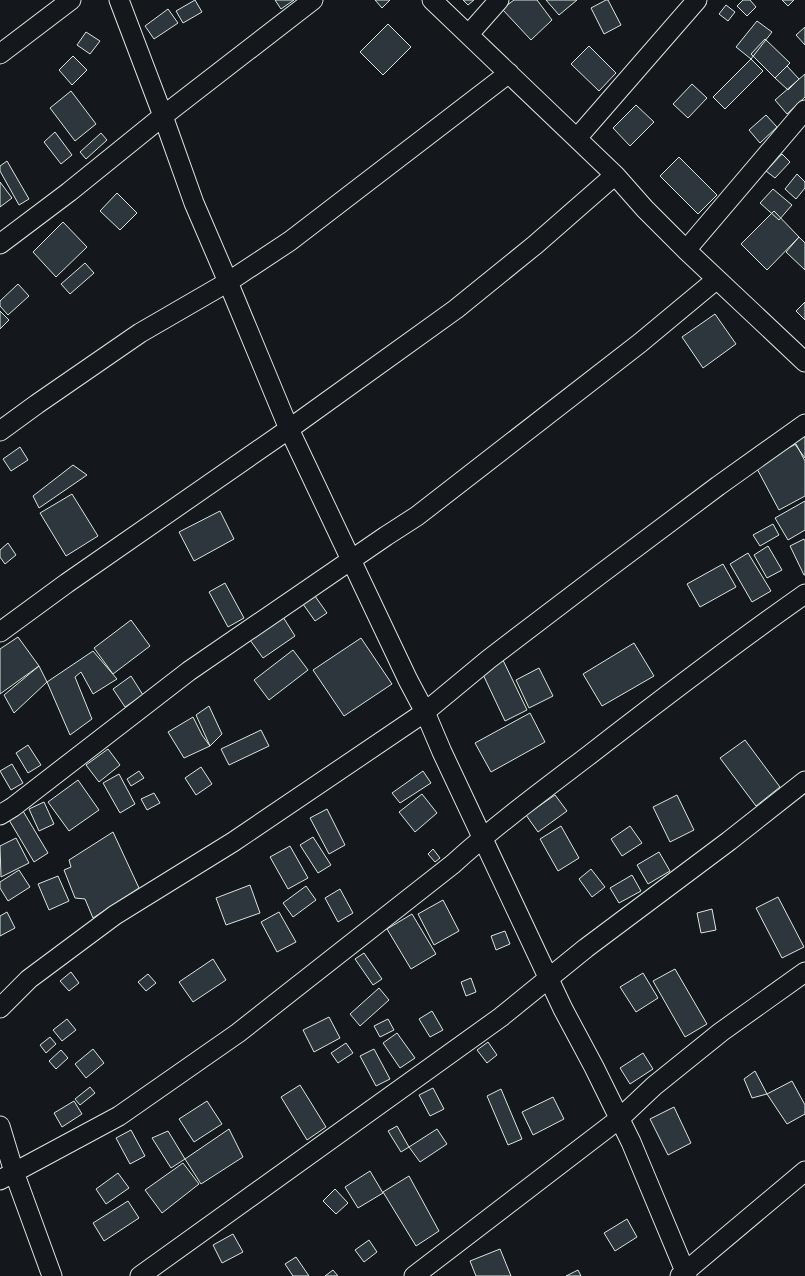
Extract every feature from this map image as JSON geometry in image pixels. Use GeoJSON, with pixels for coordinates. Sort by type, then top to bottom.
{"type":"FeatureCollection","features":[{"type":"Feature","properties":{"kind":"street"},"geometry":{"type":"LineString","coordinates":[[0,54],[71,0]]}},
{"type":"Feature","properties":{"kind":"street"},"geometry":{"type":"LineString","coordinates":[[118,0],[163,116],[194,204],[228,282],[288,429],[408,680],[425,712],[482,838],[563,1009],[594,1067],[640,1163],[684,1275],[805,1171]]}},
{"type":"Feature","properties":{"kind":"street"},"geometry":{"type":"LineString","coordinates":[[0,244],[69,192],[163,116],[313,0]]}},
{"type":"Feature","properties":{"kind":"street"},"geometry":{"type":"LineString","coordinates":[[432,0],[615,175],[686,250],[801,351]]}},
{"type":"Feature","properties":{"kind":"street"},"geometry":{"type":"LineString","coordinates":[[469,34],[500,0]]}},
{"type":"Feature","properties":{"kind":"street"},"geometry":{"type":"LineString","coordinates":[[577,138],[697,0]]}},
{"type":"Feature","properties":{"kind":"street"},"geometry":{"type":"LineString","coordinates":[[0,431],[36,404],[140,334],[228,282],[290,241],[509,74]]}},
{"type":"Feature","properties":{"kind":"street"},"geometry":{"type":"LineString","coordinates":[[686,250],[805,110]]}},
{"type":"Feature","properties":{"kind":"street"},"geometry":{"type":"LineString","coordinates":[[0,632],[67,583],[288,429],[456,309],[535,245],[615,175]]}},
{"type":"Feature","properties":{"kind":"street"},"geometry":{"type":"LineString","coordinates":[[0,815],[13,807],[189,671],[417,516],[640,343],[717,278]]}},
{"type":"Feature","properties":{"kind":"street"},"geometry":{"type":"LineString","coordinates":[[0,1008],[29,979],[115,915],[233,842],[425,712],[489,659],[602,572],[805,424]]}},
{"type":"Feature","properties":{"kind":"street"},"geometry":{"type":"LineString","coordinates":[[7,1176],[119,1116],[238,1033],[453,864],[482,838],[639,716],[805,594]]}},
{"type":"Feature","properties":{"kind":"street"},"geometry":{"type":"LineString","coordinates":[[140,1276],[501,1016],[586,948],[729,841],[805,781]]}},
{"type":"Feature","properties":{"kind":"street"},"geometry":{"type":"LineString","coordinates":[[414,1276],[618,1119],[654,1086],[721,1032],[805,972]]}},
{"type":"Feature","properties":{"kind":"street"},"geometry":{"type":"LineString","coordinates":[[0,1126],[7,1176],[52,1276]]}},
{"type":"Feature","properties":{"kind":"building"},"geometry":{"type":"Polygon","coordinates":[[[195,0],[202,12],[183,23],[176,11],[195,0]]]}},
{"type":"Feature","properties":{"kind":"building"},"geometry":{"type":"Polygon","coordinates":[[[275,0],[294,0],[281,9],[275,0]]]}},
{"type":"Feature","properties":{"kind":"building"},"geometry":{"type":"Polygon","coordinates":[[[375,0],[390,0],[382,8],[375,0]]]}},
{"type":"Feature","properties":{"kind":"building"},"geometry":{"type":"Polygon","coordinates":[[[463,0],[474,0],[468,5],[463,0]]]}},
{"type":"Feature","properties":{"kind":"building"},"geometry":{"type":"Polygon","coordinates":[[[514,0],[537,0],[552,20],[531,40],[502,9],[514,0]]]}},
{"type":"Feature","properties":{"kind":"building"},"geometry":{"type":"Polygon","coordinates":[[[546,0],[577,0],[559,15],[546,0]]]}},
{"type":"Feature","properties":{"kind":"building"},"geometry":{"type":"Polygon","coordinates":[[[608,0],[621,25],[604,34],[591,8],[608,0]]]}},
{"type":"Feature","properties":{"kind":"building"},"geometry":{"type":"Polygon","coordinates":[[[743,0],[750,0],[756,7],[747,16],[737,6],[743,0]]]}},
{"type":"Feature","properties":{"kind":"building"},"geometry":{"type":"Polygon","coordinates":[[[782,0],[794,0],[788,6],[782,0]]]}},
{"type":"Feature","properties":{"kind":"building"},"geometry":{"type":"Polygon","coordinates":[[[726,5],[735,12],[728,21],[719,14],[726,5]]]}},
{"type":"Feature","properties":{"kind":"building"},"geometry":{"type":"Polygon","coordinates":[[[168,9],[178,23],[154,39],[145,26],[168,9]]]}},
{"type":"Feature","properties":{"kind":"building"},"geometry":{"type":"Polygon","coordinates":[[[757,21],[772,32],[751,59],[736,47],[757,21]]]}},
{"type":"Feature","properties":{"kind":"building"},"geometry":{"type":"Polygon","coordinates":[[[388,24],[411,47],[383,75],[360,52],[388,24]]]}},
{"type":"Feature","properties":{"kind":"building"},"geometry":{"type":"Polygon","coordinates":[[[805,27],[805,45],[796,35],[805,27]]]}},
{"type":"Feature","properties":{"kind":"building"},"geometry":{"type":"Polygon","coordinates":[[[86,32],[100,41],[90,54],[77,45],[86,32]]]}},
{"type":"Feature","properties":{"kind":"building"},"geometry":{"type":"Polygon","coordinates":[[[765,39],[790,63],[775,78],[751,54],[765,39]]]}},
{"type":"Feature","properties":{"kind":"building"},"geometry":{"type":"Polygon","coordinates":[[[589,46],[616,73],[599,91],[571,64],[589,46]]]}},
{"type":"Feature","properties":{"kind":"building"},"geometry":{"type":"Polygon","coordinates":[[[73,56],[87,70],[72,85],[59,70],[73,56]]]}},
{"type":"Feature","properties":{"kind":"building"},"geometry":{"type":"Polygon","coordinates":[[[751,59],[763,71],[725,109],[713,97],[751,59]]]}},
{"type":"Feature","properties":{"kind":"building"},"geometry":{"type":"Polygon","coordinates":[[[787,66],[799,79],[788,90],[775,78],[787,66]]]}},
{"type":"Feature","properties":{"kind":"building"},"geometry":{"type":"Polygon","coordinates":[[[805,74],[805,97],[787,114],[775,100],[805,74]]]}},
{"type":"Feature","properties":{"kind":"building"},"geometry":{"type":"Polygon","coordinates":[[[692,84],[707,98],[688,118],[673,104],[692,84]]]}},
{"type":"Feature","properties":{"kind":"building"},"geometry":{"type":"Polygon","coordinates":[[[71,91],[96,124],[75,141],[50,108],[71,91]]]}},
{"type":"Feature","properties":{"kind":"building"},"geometry":{"type":"Polygon","coordinates":[[[636,105],[654,122],[630,146],[613,128],[636,105]]]}},
{"type":"Feature","properties":{"kind":"building"},"geometry":{"type":"Polygon","coordinates":[[[766,115],[777,127],[760,143],[749,130],[766,115]]]}},
{"type":"Feature","properties":{"kind":"building"},"geometry":{"type":"Polygon","coordinates":[[[55,132],[72,155],[61,164],[44,142],[55,132]]]}},
{"type":"Feature","properties":{"kind":"building"},"geometry":{"type":"Polygon","coordinates":[[[101,133],[107,140],[86,159],[80,152],[101,133]]]}},
{"type":"Feature","properties":{"kind":"building"},"geometry":{"type":"Polygon","coordinates":[[[782,154],[790,162],[775,178],[766,171],[782,154]]]}},
{"type":"Feature","properties":{"kind":"building"},"geometry":{"type":"Polygon","coordinates":[[[679,157],[717,195],[698,214],[660,176],[679,157]]]}},
{"type":"Feature","properties":{"kind":"building"},"geometry":{"type":"Polygon","coordinates":[[[7,161],[29,199],[19,205],[0,171],[0,166],[7,161]]]}},
{"type":"Feature","properties":{"kind":"building"},"geometry":{"type":"Polygon","coordinates":[[[797,174],[805,182],[805,188],[796,199],[785,189],[797,174]]]}},
{"type":"Feature","properties":{"kind":"building"},"geometry":{"type":"Polygon","coordinates":[[[0,182],[12,198],[0,207],[0,182]]]}},
{"type":"Feature","properties":{"kind":"building"},"geometry":{"type":"Polygon","coordinates":[[[773,189],[792,205],[779,220],[760,203],[773,189]]]}},
{"type":"Feature","properties":{"kind":"building"},"geometry":{"type":"Polygon","coordinates":[[[117,193],[137,213],[120,230],[100,211],[117,193]]]}},
{"type":"Feature","properties":{"kind":"building"},"geometry":{"type":"Polygon","coordinates":[[[774,211],[799,237],[767,270],[741,244],[774,211]]]}},
{"type":"Feature","properties":{"kind":"building"},"geometry":{"type":"Polygon","coordinates":[[[63,222],[87,247],[56,277],[33,252],[63,222]]]}},
{"type":"Feature","properties":{"kind":"building"},"geometry":{"type":"Polygon","coordinates":[[[799,237],[805,243],[805,270],[786,252],[799,237]]]}},
{"type":"Feature","properties":{"kind":"building"},"geometry":{"type":"Polygon","coordinates":[[[85,263],[94,273],[70,294],[61,284],[85,263]]]}},
{"type":"Feature","properties":{"kind":"building"},"geometry":{"type":"Polygon","coordinates":[[[18,284],[29,296],[8,315],[0,306],[0,301],[18,284]]]}},
{"type":"Feature","properties":{"kind":"building"},"geometry":{"type":"Polygon","coordinates":[[[805,302],[805,320],[796,311],[805,302]]]}},
{"type":"Feature","properties":{"kind":"building"},"geometry":{"type":"Polygon","coordinates":[[[0,311],[9,320],[0,329],[0,311]]]}},
{"type":"Feature","properties":{"kind":"building"},"geometry":{"type":"Polygon","coordinates":[[[715,314],[736,344],[703,368],[682,337],[715,314]]]}},
{"type":"Feature","properties":{"kind":"building"},"geometry":{"type":"Polygon","coordinates":[[[805,427],[805,458],[789,436],[805,427]]]}},
{"type":"Feature","properties":{"kind":"building"},"geometry":{"type":"Polygon","coordinates":[[[796,444],[805,461],[805,496],[779,510],[755,465],[796,444]]]}},
{"type":"Feature","properties":{"kind":"building"},"geometry":{"type":"Polygon","coordinates":[[[20,447],[28,460],[11,471],[3,459],[20,447]]]}},
{"type":"Feature","properties":{"kind":"building"},"geometry":{"type":"Polygon","coordinates":[[[73,465],[87,475],[39,508],[33,496],[73,465]]]}},
{"type":"Feature","properties":{"kind":"building"},"geometry":{"type":"Polygon","coordinates":[[[72,494],[98,536],[66,556],[40,513],[72,494]]]}},
{"type":"Feature","properties":{"kind":"building"},"geometry":{"type":"Polygon","coordinates":[[[805,501],[805,530],[788,540],[775,518],[805,501]]]}},
{"type":"Feature","properties":{"kind":"building"},"geometry":{"type":"Polygon","coordinates":[[[220,511],[234,539],[194,561],[179,532],[220,511]]]}},
{"type":"Feature","properties":{"kind":"building"},"geometry":{"type":"Polygon","coordinates":[[[773,524],[779,535],[760,546],[753,535],[773,524]]]}},
{"type":"Feature","properties":{"kind":"building"},"geometry":{"type":"Polygon","coordinates":[[[804,539],[805,541],[805,575],[790,546],[804,539]]]}},
{"type":"Feature","properties":{"kind":"building"},"geometry":{"type":"Polygon","coordinates":[[[8,543],[16,555],[5,564],[0,557],[0,550],[8,543]]]}},
{"type":"Feature","properties":{"kind":"building"},"geometry":{"type":"Polygon","coordinates":[[[768,546],[782,570],[767,578],[754,555],[768,546]]]}},
{"type":"Feature","properties":{"kind":"building"},"geometry":{"type":"Polygon","coordinates":[[[748,553],[771,591],[752,602],[730,564],[748,553]]]}},
{"type":"Feature","properties":{"kind":"building"},"geometry":{"type":"Polygon","coordinates":[[[723,564],[736,587],[700,607],[687,584],[723,564]]]}},
{"type":"Feature","properties":{"kind":"building"},"geometry":{"type":"Polygon","coordinates":[[[225,583],[244,618],[228,627],[209,592],[225,583]]]}},
{"type":"Feature","properties":{"kind":"building"},"geometry":{"type":"Polygon","coordinates":[[[310,589],[327,613],[315,621],[298,597],[310,589]]]}},
{"type":"Feature","properties":{"kind":"building"},"geometry":{"type":"Polygon","coordinates":[[[283,617],[295,636],[263,658],[250,640],[283,617]]]}},
{"type":"Feature","properties":{"kind":"building"},"geometry":{"type":"Polygon","coordinates":[[[131,620],[150,646],[113,674],[94,648],[131,620]]]}},
{"type":"Feature","properties":{"kind":"building"},"geometry":{"type":"Polygon","coordinates":[[[18,637],[39,666],[0,694],[0,649],[18,637]]]}},
{"type":"Feature","properties":{"kind":"building"},"geometry":{"type":"Polygon","coordinates":[[[361,638],[392,684],[344,716],[313,670],[361,638]]]}},
{"type":"Feature","properties":{"kind":"building"},"geometry":{"type":"Polygon","coordinates":[[[634,643],[654,676],[602,706],[583,674],[634,643]]]}},
{"type":"Feature","properties":{"kind":"building"},"geometry":{"type":"Polygon","coordinates":[[[293,650],[308,670],[269,700],[254,680],[293,650]]]}},
{"type":"Feature","properties":{"kind":"building"},"geometry":{"type":"Polygon","coordinates":[[[93,651],[117,679],[93,694],[81,672],[75,677],[92,719],[70,735],[47,682],[93,651]]]}},
{"type":"Feature","properties":{"kind":"building"},"geometry":{"type":"Polygon","coordinates":[[[501,656],[527,710],[505,721],[479,666],[501,656]]]}},
{"type":"Feature","properties":{"kind":"building"},"geometry":{"type":"Polygon","coordinates":[[[39,666],[47,682],[14,713],[4,695],[39,666]]]}},
{"type":"Feature","properties":{"kind":"building"},"geometry":{"type":"Polygon","coordinates":[[[539,668],[553,696],[529,708],[516,680],[539,668]]]}},
{"type":"Feature","properties":{"kind":"building"},"geometry":{"type":"Polygon","coordinates":[[[131,676],[143,695],[125,707],[113,689],[131,676]]]}},
{"type":"Feature","properties":{"kind":"building"},"geometry":{"type":"Polygon","coordinates":[[[209,706],[222,734],[210,746],[196,715],[209,706]]]}},
{"type":"Feature","properties":{"kind":"building"},"geometry":{"type":"Polygon","coordinates":[[[530,713],[545,742],[491,772],[475,743],[530,713]]]}},
{"type":"Feature","properties":{"kind":"building"},"geometry":{"type":"Polygon","coordinates":[[[193,717],[202,735],[210,746],[184,758],[168,732],[193,717]]]}},
{"type":"Feature","properties":{"kind":"building"},"geometry":{"type":"Polygon","coordinates":[[[261,730],[269,746],[229,765],[221,749],[261,730]]]}},
{"type":"Feature","properties":{"kind":"building"},"geometry":{"type":"Polygon","coordinates":[[[745,740],[780,787],[756,806],[720,758],[745,740]]]}},
{"type":"Feature","properties":{"kind":"building"},"geometry":{"type":"Polygon","coordinates":[[[28,745],[41,765],[28,773],[16,753],[28,745]]]}},
{"type":"Feature","properties":{"kind":"building"},"geometry":{"type":"Polygon","coordinates":[[[108,749],[120,765],[99,782],[86,765],[108,749]]]}},
{"type":"Feature","properties":{"kind":"building"},"geometry":{"type":"Polygon","coordinates":[[[12,764],[23,783],[11,790],[0,771],[12,764]]]}},
{"type":"Feature","properties":{"kind":"building"},"geometry":{"type":"Polygon","coordinates":[[[201,767],[212,784],[196,795],[185,778],[201,767]]]}},
{"type":"Feature","properties":{"kind":"building"},"geometry":{"type":"Polygon","coordinates":[[[139,771],[144,778],[131,786],[127,779],[139,771]]]}},
{"type":"Feature","properties":{"kind":"building"},"geometry":{"type":"Polygon","coordinates":[[[423,771],[431,783],[400,803],[392,793],[423,771]]]}},
{"type":"Feature","properties":{"kind":"building"},"geometry":{"type":"Polygon","coordinates":[[[119,774],[135,804],[120,813],[103,783],[119,774]]]}},
{"type":"Feature","properties":{"kind":"building"},"geometry":{"type":"Polygon","coordinates":[[[78,780],[99,810],[69,831],[48,802],[78,780]]]}},
{"type":"Feature","properties":{"kind":"building"},"geometry":{"type":"Polygon","coordinates":[[[154,793],[160,803],[147,810],[141,799],[154,793]]]}},
{"type":"Feature","properties":{"kind":"building"},"geometry":{"type":"Polygon","coordinates":[[[422,794],[437,813],[415,832],[399,812],[422,794]]]}},
{"type":"Feature","properties":{"kind":"building"},"geometry":{"type":"Polygon","coordinates":[[[555,795],[567,811],[538,832],[526,815],[555,795]]]}},
{"type":"Feature","properties":{"kind":"building"},"geometry":{"type":"Polygon","coordinates":[[[677,795],[694,830],[670,842],[653,807],[677,795]]]}},
{"type":"Feature","properties":{"kind":"building"},"geometry":{"type":"Polygon","coordinates":[[[44,802],[54,824],[39,831],[29,809],[44,802]]]}},
{"type":"Feature","properties":{"kind":"building"},"geometry":{"type":"Polygon","coordinates":[[[327,809],[345,845],[329,854],[310,818],[327,809]]]}},
{"type":"Feature","properties":{"kind":"building"},"geometry":{"type":"Polygon","coordinates":[[[23,811],[48,853],[34,862],[9,820],[23,811]]]}},
{"type":"Feature","properties":{"kind":"building"},"geometry":{"type":"Polygon","coordinates":[[[561,826],[579,858],[558,871],[540,839],[561,826]]]}},
{"type":"Feature","properties":{"kind":"building"},"geometry":{"type":"Polygon","coordinates":[[[630,826],[642,843],[622,856],[611,839],[630,826]]]}},
{"type":"Feature","properties":{"kind":"building"},"geometry":{"type":"Polygon","coordinates":[[[113,832],[139,888],[93,918],[85,899],[75,898],[64,870],[71,867],[69,860],[113,832]]]}},
{"type":"Feature","properties":{"kind":"building"},"geometry":{"type":"Polygon","coordinates":[[[313,837],[331,865],[318,873],[300,845],[313,837]]]}},
{"type":"Feature","properties":{"kind":"building"},"geometry":{"type":"Polygon","coordinates":[[[16,838],[29,863],[1,877],[0,846],[16,838]]]}},
{"type":"Feature","properties":{"kind":"building"},"geometry":{"type":"Polygon","coordinates":[[[290,846],[308,878],[288,889],[270,857],[290,846]]]}},
{"type":"Feature","properties":{"kind":"building"},"geometry":{"type":"Polygon","coordinates":[[[433,849],[440,858],[435,862],[428,854],[433,849]]]}},
{"type":"Feature","properties":{"kind":"building"},"geometry":{"type":"Polygon","coordinates":[[[659,852],[670,871],[648,884],[637,865],[659,852]]]}},
{"type":"Feature","properties":{"kind":"building"},"geometry":{"type":"Polygon","coordinates":[[[591,869],[605,887],[592,897],[579,879],[591,869]]]}},
{"type":"Feature","properties":{"kind":"building"},"geometry":{"type":"Polygon","coordinates":[[[19,870],[30,887],[8,901],[0,888],[0,882],[19,870]]]}},
{"type":"Feature","properties":{"kind":"building"},"geometry":{"type":"Polygon","coordinates":[[[632,875],[641,891],[619,903],[610,888],[632,875]]]}},
{"type":"Feature","properties":{"kind":"building"},"geometry":{"type":"Polygon","coordinates":[[[58,876],[69,901],[49,910],[38,884],[58,876]]]}},
{"type":"Feature","properties":{"kind":"building"},"geometry":{"type":"Polygon","coordinates":[[[250,885],[260,913],[226,925],[216,898],[250,885]]]}},
{"type":"Feature","properties":{"kind":"building"},"geometry":{"type":"Polygon","coordinates":[[[306,886],[316,900],[293,917],[283,903],[306,886]]]}},
{"type":"Feature","properties":{"kind":"building"},"geometry":{"type":"Polygon","coordinates":[[[340,889],[353,913],[338,922],[325,898],[340,889]]]}},
{"type":"Feature","properties":{"kind":"building"},"geometry":{"type":"Polygon","coordinates":[[[778,897],[804,947],[782,958],[756,908],[778,897]]]}},
{"type":"Feature","properties":{"kind":"building"},"geometry":{"type":"Polygon","coordinates":[[[443,900],[459,931],[434,945],[418,914],[443,900]]]}},
{"type":"Feature","properties":{"kind":"building"},"geometry":{"type":"Polygon","coordinates":[[[712,909],[716,930],[701,933],[697,913],[712,909]]]}},
{"type":"Feature","properties":{"kind":"building"},"geometry":{"type":"Polygon","coordinates":[[[7,912],[15,928],[0,936],[0,916],[7,912]]]}},
{"type":"Feature","properties":{"kind":"building"},"geometry":{"type":"Polygon","coordinates":[[[279,912],[296,942],[277,952],[261,922],[279,912]]]}},
{"type":"Feature","properties":{"kind":"building"},"geometry":{"type":"Polygon","coordinates":[[[412,914],[436,954],[411,969],[387,929],[412,914]]]}},
{"type":"Feature","properties":{"kind":"building"},"geometry":{"type":"Polygon","coordinates":[[[505,931],[510,944],[496,950],[491,936],[505,931]]]}},
{"type":"Feature","properties":{"kind":"building"},"geometry":{"type":"Polygon","coordinates":[[[364,953],[382,979],[373,985],[355,959],[364,953]]]}},
{"type":"Feature","properties":{"kind":"building"},"geometry":{"type":"Polygon","coordinates":[[[213,959],[226,980],[193,1002],[179,982],[213,959]]]}},
{"type":"Feature","properties":{"kind":"building"},"geometry":{"type":"Polygon","coordinates":[[[675,969],[707,1024],[685,1037],[653,981],[675,969]]]}},
{"type":"Feature","properties":{"kind":"building"},"geometry":{"type":"Polygon","coordinates":[[[71,972],[79,983],[69,991],[60,981],[71,972]]]}},
{"type":"Feature","properties":{"kind":"building"},"geometry":{"type":"Polygon","coordinates":[[[643,973],[658,998],[636,1012],[620,987],[643,973]]]}},
{"type":"Feature","properties":{"kind":"building"},"geometry":{"type":"Polygon","coordinates":[[[148,974],[156,983],[146,991],[138,982],[148,974]]]}},
{"type":"Feature","properties":{"kind":"building"},"geometry":{"type":"Polygon","coordinates":[[[471,978],[476,992],[466,996],[461,982],[471,978]]]}},
{"type":"Feature","properties":{"kind":"building"},"geometry":{"type":"Polygon","coordinates":[[[379,988],[389,1000],[360,1026],[350,1014],[379,988]]]}},
{"type":"Feature","properties":{"kind":"building"},"geometry":{"type":"Polygon","coordinates":[[[432,1011],[443,1030],[430,1037],[419,1019],[432,1011]]]}},
{"type":"Feature","properties":{"kind":"building"},"geometry":{"type":"Polygon","coordinates":[[[329,1017],[340,1038],[314,1052],[303,1030],[329,1017]]]}},
{"type":"Feature","properties":{"kind":"building"},"geometry":{"type":"Polygon","coordinates":[[[67,1019],[76,1030],[62,1041],[53,1030],[67,1019]]]}},
{"type":"Feature","properties":{"kind":"building"},"geometry":{"type":"Polygon","coordinates":[[[388,1019],[394,1030],[380,1037],[374,1026],[388,1019]]]}},
{"type":"Feature","properties":{"kind":"building"},"geometry":{"type":"Polygon","coordinates":[[[397,1033],[415,1058],[400,1068],[383,1043],[397,1033]]]}},
{"type":"Feature","properties":{"kind":"building"},"geometry":{"type":"Polygon","coordinates":[[[50,1037],[56,1044],[46,1053],[40,1045],[50,1037]]]}},
{"type":"Feature","properties":{"kind":"building"},"geometry":{"type":"Polygon","coordinates":[[[488,1042],[497,1055],[487,1063],[477,1050],[488,1042]]]}},
{"type":"Feature","properties":{"kind":"building"},"geometry":{"type":"Polygon","coordinates":[[[346,1043],[353,1053],[338,1063],[331,1053],[346,1043]]]}},
{"type":"Feature","properties":{"kind":"building"},"geometry":{"type":"Polygon","coordinates":[[[93,1049],[104,1063],[86,1078],[75,1064],[93,1049]]]}},
{"type":"Feature","properties":{"kind":"building"},"geometry":{"type":"Polygon","coordinates":[[[374,1049],[390,1079],[376,1086],[360,1056],[374,1049]]]}},
{"type":"Feature","properties":{"kind":"building"},"geometry":{"type":"Polygon","coordinates":[[[61,1050],[68,1058],[56,1069],[49,1061],[61,1050]]]}},
{"type":"Feature","properties":{"kind":"building"},"geometry":{"type":"Polygon","coordinates":[[[643,1053],[653,1069],[630,1084],[620,1068],[643,1053]]]}},
{"type":"Feature","properties":{"kind":"building"},"geometry":{"type":"Polygon","coordinates":[[[755,1071],[767,1094],[752,1098],[744,1079],[755,1071]]]}},
{"type":"Feature","properties":{"kind":"building"},"geometry":{"type":"Polygon","coordinates":[[[792,1081],[805,1105],[805,1114],[787,1124],[767,1094],[792,1081]]]}},
{"type":"Feature","properties":{"kind":"building"},"geometry":{"type":"Polygon","coordinates":[[[300,1085],[326,1127],[307,1140],[281,1097],[300,1085]]]}},
{"type":"Feature","properties":{"kind":"building"},"geometry":{"type":"Polygon","coordinates":[[[90,1087],[95,1093],[80,1105],[75,1099],[90,1087]]]}},
{"type":"Feature","properties":{"kind":"building"},"geometry":{"type":"Polygon","coordinates":[[[433,1088],[444,1109],[430,1116],[419,1095],[433,1088]]]}},
{"type":"Feature","properties":{"kind":"building"},"geometry":{"type":"Polygon","coordinates":[[[501,1089],[522,1139],[508,1145],[487,1096],[501,1089]]]}},
{"type":"Feature","properties":{"kind":"building"},"geometry":{"type":"Polygon","coordinates":[[[553,1097],[564,1119],[533,1135],[522,1112],[553,1097]]]}},
{"type":"Feature","properties":{"kind":"building"},"geometry":{"type":"Polygon","coordinates":[[[74,1101],[82,1114],[62,1127],[54,1113],[74,1101]]]}},
{"type":"Feature","properties":{"kind":"building"},"geometry":{"type":"Polygon","coordinates":[[[207,1101],[222,1124],[194,1142],[179,1119],[207,1101]]]}},
{"type":"Feature","properties":{"kind":"building"},"geometry":{"type":"Polygon","coordinates":[[[674,1107],[691,1143],[668,1155],[650,1119],[674,1107]]]}},
{"type":"Feature","properties":{"kind":"building"},"geometry":{"type":"Polygon","coordinates":[[[397,1126],[409,1147],[401,1152],[388,1131],[397,1126]]]}},
{"type":"Feature","properties":{"kind":"building"},"geometry":{"type":"Polygon","coordinates":[[[229,1129],[243,1157],[201,1184],[185,1159],[229,1129]]]}},
{"type":"Feature","properties":{"kind":"building"},"geometry":{"type":"Polygon","coordinates":[[[437,1129],[447,1144],[420,1162],[409,1147],[437,1129]]]}},
{"type":"Feature","properties":{"kind":"building"},"geometry":{"type":"Polygon","coordinates":[[[131,1130],[145,1156],[130,1164],[116,1138],[131,1130]]]}},
{"type":"Feature","properties":{"kind":"building"},"geometry":{"type":"Polygon","coordinates":[[[168,1131],[185,1159],[171,1168],[152,1138],[168,1131]]]}},
{"type":"Feature","properties":{"kind":"building"},"geometry":{"type":"Polygon","coordinates":[[[183,1163],[199,1184],[162,1213],[145,1190],[183,1163]]]}},
{"type":"Feature","properties":{"kind":"building"},"geometry":{"type":"Polygon","coordinates":[[[370,1171],[383,1193],[358,1208],[345,1187],[370,1171]]]}},
{"type":"Feature","properties":{"kind":"building"},"geometry":{"type":"Polygon","coordinates":[[[118,1173],[129,1188],[106,1204],[96,1189],[118,1173]]]}},
{"type":"Feature","properties":{"kind":"building"},"geometry":{"type":"Polygon","coordinates":[[[409,1176],[439,1231],[416,1246],[383,1192],[409,1176]]]}},
{"type":"Feature","properties":{"kind":"building"},"geometry":{"type":"Polygon","coordinates":[[[335,1189],[348,1203],[336,1214],[323,1201],[335,1189]]]}},
{"type":"Feature","properties":{"kind":"building"},"geometry":{"type":"Polygon","coordinates":[[[128,1201],[139,1218],[104,1241],[93,1223],[128,1201]]]}},
{"type":"Feature","properties":{"kind":"building"},"geometry":{"type":"Polygon","coordinates":[[[627,1219],[637,1237],[615,1251],[604,1233],[627,1219]]]}},
{"type":"Feature","properties":{"kind":"building"},"geometry":{"type":"Polygon","coordinates":[[[233,1234],[243,1252],[222,1263],[213,1245],[233,1234]]]}},
{"type":"Feature","properties":{"kind":"building"},"geometry":{"type":"Polygon","coordinates":[[[369,1240],[377,1252],[364,1262],[355,1250],[369,1240]]]}},
{"type":"Feature","properties":{"kind":"building"},"geometry":{"type":"Polygon","coordinates":[[[500,1249],[511,1276],[476,1276],[470,1261],[500,1249]]]}},
{"type":"Feature","properties":{"kind":"building"},"geometry":{"type":"Polygon","coordinates":[[[296,1257],[309,1276],[293,1276],[285,1264],[296,1257]]]}},
{"type":"Feature","properties":{"kind":"building"},"geometry":{"type":"Polygon","coordinates":[[[333,1270],[338,1276],[325,1276],[333,1270]]]}},
{"type":"Feature","properties":{"kind":"building"},"geometry":{"type":"Polygon","coordinates":[[[578,1270],[581,1276],[566,1276],[578,1270]]]}}]}
